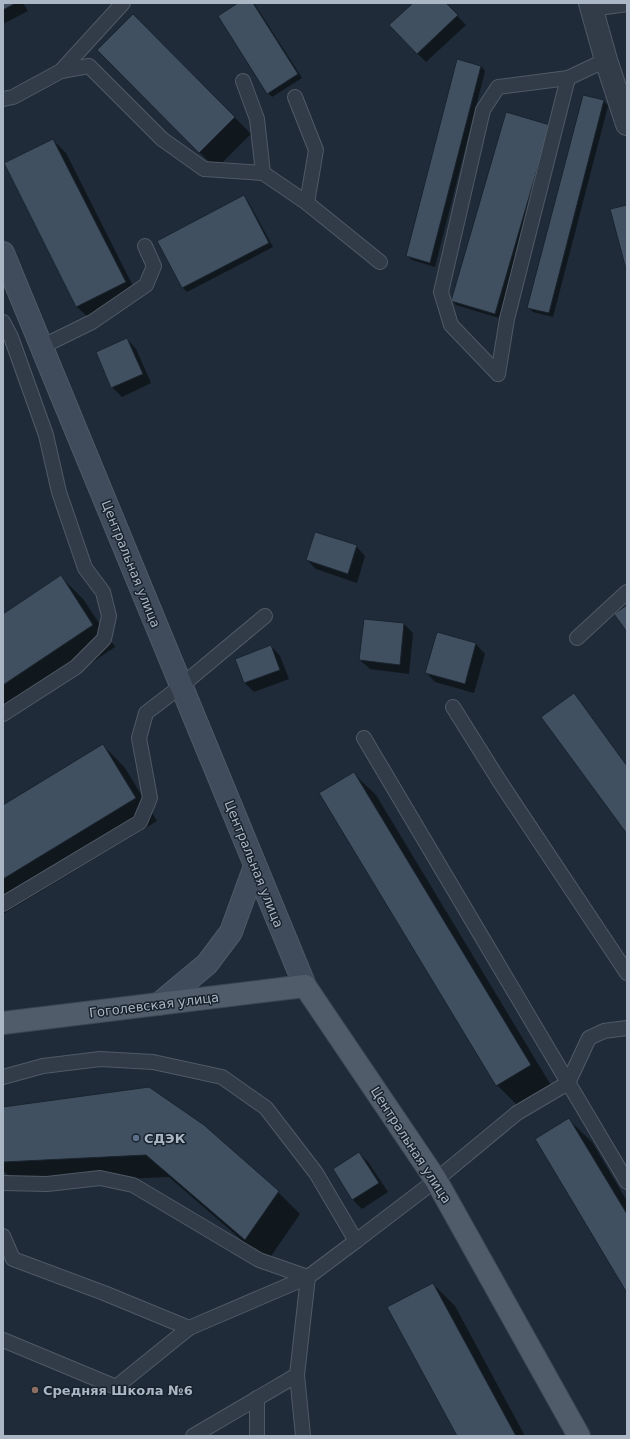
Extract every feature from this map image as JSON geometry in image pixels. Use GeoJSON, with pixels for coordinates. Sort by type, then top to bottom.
{"type":"FeatureCollection","features":[{"type":"Feature","properties":{"kind":"main road","name":"Гоголевская улица"},"geometry":{"type":"LineString","coordinates":[[3,1023],[305,986]]}},
{"type":"Feature","properties":{"kind":"main road","name":"Центральная улица"},"geometry":{"type":"LineString","coordinates":[[305,986],[436,1180],[579,1436]]}},
{"type":"Feature","properties":{"kind":"street"},"geometry":{"type":"LineString","coordinates":[[591,6],[606,60],[627,124]]}},
{"type":"Feature","properties":{"kind":"street","name":"Центральная улица"},"geometry":{"type":"LineString","coordinates":[[3,253],[305,986]]}},
{"type":"Feature","properties":{"kind":"street"},"geometry":{"type":"LineString","coordinates":[[159,1004],[207,964],[231,932],[255,866]]}},
{"type":"Feature","properties":{"kind":"lane"},"geometry":{"type":"LineString","coordinates":[[61,71],[123,3]]}},
{"type":"Feature","properties":{"kind":"lane"},"geometry":{"type":"LineString","coordinates":[[591,6],[627,4]]}},
{"type":"Feature","properties":{"kind":"lane"},"geometry":{"type":"LineString","coordinates":[[568,78],[508,319],[498,374],[451,325],[441,292],[483,110],[498,87],[568,78],[606,60]]}},
{"type":"Feature","properties":{"kind":"lane"},"geometry":{"type":"LineString","coordinates":[[3,99],[13,96],[61,71],[90,66],[162,139],[204,169],[263,173],[307,204],[380,262]]}},
{"type":"Feature","properties":{"kind":"lane"},"geometry":{"type":"LineString","coordinates":[[244,80],[257,118],[263,173]]}},
{"type":"Feature","properties":{"kind":"lane"},"geometry":{"type":"LineString","coordinates":[[295,97],[316,150],[307,204]]}},
{"type":"Feature","properties":{"kind":"lane"},"geometry":{"type":"LineString","coordinates":[[41,347],[92,322],[146,285],[154,266],[145,246]]}},
{"type":"Feature","properties":{"kind":"lane"},"geometry":{"type":"LineString","coordinates":[[3,322],[11,338],[46,435],[59,492],[85,568],[103,592],[108,616],[104,640],[76,667],[3,714]]}},
{"type":"Feature","properties":{"kind":"lane"},"geometry":{"type":"LineString","coordinates":[[577,638],[627,592]]}},
{"type":"Feature","properties":{"kind":"lane"},"geometry":{"type":"LineString","coordinates":[[3,904],[140,822],[150,798],[139,738],[146,713],[265,616]]}},
{"type":"Feature","properties":{"kind":"lane"},"geometry":{"type":"LineString","coordinates":[[453,706],[500,782],[627,973]]}},
{"type":"Feature","properties":{"kind":"lane"},"geometry":{"type":"LineString","coordinates":[[364,738],[627,1182]]}},
{"type":"Feature","properties":{"kind":"lane"},"geometry":{"type":"LineString","coordinates":[[3,1340],[116,1387],[189,1328],[308,1277],[436,1180],[517,1113],[568,1083],[589,1038],[604,1031],[627,1028]]}},
{"type":"Feature","properties":{"kind":"lane"},"geometry":{"type":"LineString","coordinates":[[3,1077],[43,1066],[100,1059],[153,1062],[222,1077],[266,1108],[316,1173],[356,1241]]}},
{"type":"Feature","properties":{"kind":"lane"},"geometry":{"type":"LineString","coordinates":[[3,1182],[47,1184],[100,1178],[133,1185],[259,1260],[308,1277]]}},
{"type":"Feature","properties":{"kind":"lane"},"geometry":{"type":"LineString","coordinates":[[3,1236],[13,1259],[104,1293],[189,1328]]}},
{"type":"Feature","properties":{"kind":"lane"},"geometry":{"type":"LineString","coordinates":[[303,1436],[297,1375],[308,1277]]}},
{"type":"Feature","properties":{"kind":"lane"},"geometry":{"type":"LineString","coordinates":[[193,1436],[297,1375]]}},
{"type":"Feature","properties":{"kind":"lane"},"geometry":{"type":"LineString","coordinates":[[257,1398],[257,1436]]}},
{"type":"Feature","properties":{"kind":"building"},"geometry":{"type":"Polygon","coordinates":[[[3,3],[16,3],[3,10],[3,3]]]}},
{"type":"Feature","properties":{"kind":"building"},"geometry":{"type":"Polygon","coordinates":[[[238,3],[253,3],[298,74],[267,94],[218,16],[238,3]]]}},
{"type":"Feature","properties":{"kind":"building"},"geometry":{"type":"Polygon","coordinates":[[[413,3],[446,3],[458,15],[417,54],[389,25],[413,3]]]}},
{"type":"Feature","properties":{"kind":"building"},"geometry":{"type":"Polygon","coordinates":[[[133,14],[235,117],[199,153],[97,50],[133,14]]]}},
{"type":"Feature","properties":{"kind":"building"},"geometry":{"type":"Polygon","coordinates":[[[457,59],[481,66],[430,263],[406,256],[457,59]]]}},
{"type":"Feature","properties":{"kind":"building"},"geometry":{"type":"Polygon","coordinates":[[[583,95],[604,100],[549,313],[527,308],[583,95]]]}},
{"type":"Feature","properties":{"kind":"building"},"geometry":{"type":"Polygon","coordinates":[[[506,112],[550,125],[495,314],[451,301],[506,112]]]}},
{"type":"Feature","properties":{"kind":"building"},"geometry":{"type":"Polygon","coordinates":[[[53,139],[126,282],[76,307],[4,163],[53,139]]]}},
{"type":"Feature","properties":{"kind":"building"},"geometry":{"type":"Polygon","coordinates":[[[244,195],[269,243],[182,288],[157,241],[244,195]]]}},
{"type":"Feature","properties":{"kind":"building"},"geometry":{"type":"Polygon","coordinates":[[[627,205],[627,273],[610,209],[627,205]]]}},
{"type":"Feature","properties":{"kind":"building"},"geometry":{"type":"Polygon","coordinates":[[[127,338],[143,374],[111,388],[96,352],[127,338]]]}},
{"type":"Feature","properties":{"kind":"building"},"geometry":{"type":"Polygon","coordinates":[[[315,532],[357,545],[348,574],[306,560],[315,532]]]}},
{"type":"Feature","properties":{"kind":"building"},"geometry":{"type":"Polygon","coordinates":[[[61,575],[93,625],[3,685],[3,614],[61,575]]]}},
{"type":"Feature","properties":{"kind":"building"},"geometry":{"type":"Polygon","coordinates":[[[627,605],[627,632],[614,614],[627,605]]]}},
{"type":"Feature","properties":{"kind":"building"},"geometry":{"type":"Polygon","coordinates":[[[364,619],[404,623],[400,665],[359,660],[364,619]]]}},
{"type":"Feature","properties":{"kind":"building"},"geometry":{"type":"Polygon","coordinates":[[[437,632],[476,643],[465,684],[425,673],[437,632]]]}},
{"type":"Feature","properties":{"kind":"building"},"geometry":{"type":"Polygon","coordinates":[[[271,645],[280,670],[244,683],[235,659],[271,645]]]}},
{"type":"Feature","properties":{"kind":"building"},"geometry":{"type":"Polygon","coordinates":[[[574,693],[627,766],[627,834],[541,717],[574,693]]]}},
{"type":"Feature","properties":{"kind":"building"},"geometry":{"type":"Polygon","coordinates":[[[103,744],[136,798],[3,879],[3,805],[103,744]]]}},
{"type":"Feature","properties":{"kind":"building"},"geometry":{"type":"Polygon","coordinates":[[[354,772],[531,1065],[496,1086],[319,793],[354,772]]]}},
{"type":"Feature","properties":{"kind":"building"},"geometry":{"type":"Polygon","coordinates":[[[149,1087],[204,1125],[279,1191],[245,1240],[146,1155],[3,1162],[3,1107],[149,1087]]]}},
{"type":"Feature","properties":{"kind":"building"},"geometry":{"type":"Polygon","coordinates":[[[569,1118],[627,1214],[627,1293],[535,1139],[569,1118]]]}},
{"type":"Feature","properties":{"kind":"building"},"geometry":{"type":"Polygon","coordinates":[[[359,1152],[379,1183],[352,1200],[333,1169],[359,1152]]]}},
{"type":"Feature","properties":{"kind":"building"},"geometry":{"type":"Polygon","coordinates":[[[433,1283],[516,1436],[457,1436],[387,1307],[433,1283]]]}},
{"type":"Feature","properties":{"kind":"place","name":"СДЭК"},"geometry":{"type":"Point","coordinates":[136,1138]}},
{"type":"Feature","properties":{"kind":"place","name":"Средняя Школа №6"},"geometry":{"type":"Point","coordinates":[35,1390]}}]}
